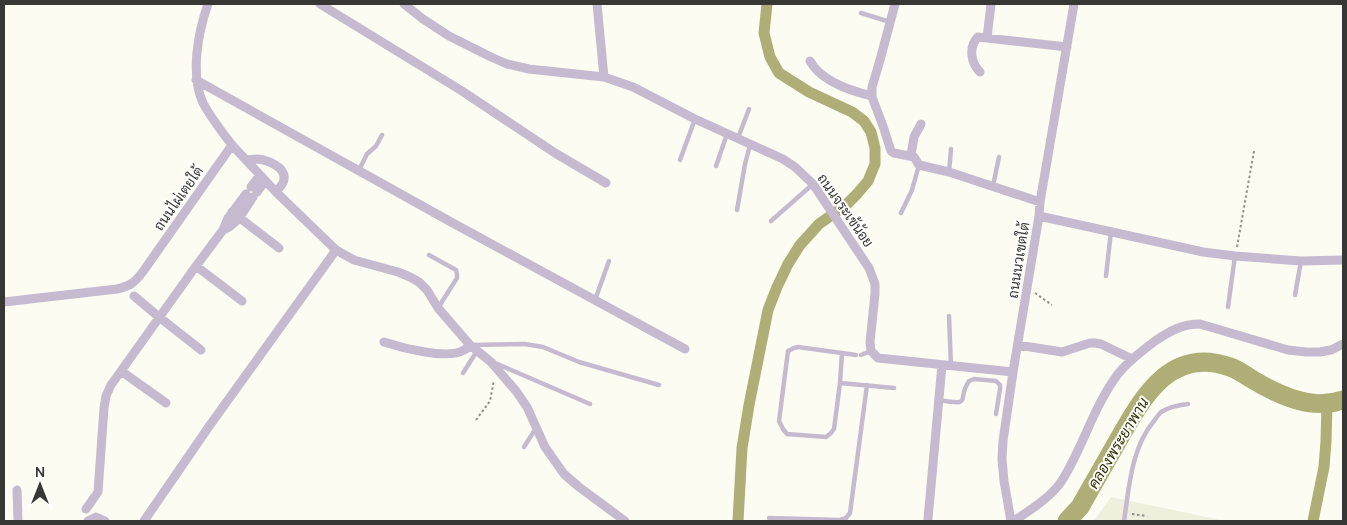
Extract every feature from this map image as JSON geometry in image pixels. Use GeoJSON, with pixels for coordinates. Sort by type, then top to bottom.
{"type":"FeatureCollection","features":[{"type":"Feature","properties":{"kind":"street"},"geometry":{"type":"LineString","coordinates":[[208,4],[198,45],[196,80],[204,104],[214,122],[232,145],[262,178],[336,250],[354,260],[398,272],[419,282],[427,290],[438,308],[516,390],[527,407],[545,447],[564,474],[625,521]]}},
{"type":"Feature","properties":{"kind":"street"},"geometry":{"type":"LineString","coordinates":[[320,4],[462,91],[555,153],[606,183]]}},
{"type":"Feature","properties":{"kind":"street","name":"ถนนจระเข้น้อย"},"geometry":{"type":"LineString","coordinates":[[404,4],[449,36],[499,61],[529,69],[604,77],[633,88],[695,120],[783,159],[794,167],[813,184],[869,268],[875,284],[876,294],[870,342],[872,351]]}},
{"type":"Feature","properties":{"kind":"street"},"geometry":{"type":"LineString","coordinates":[[597,4],[604,77]]}},
{"type":"Feature","properties":{"kind":"street"},"geometry":{"type":"LineString","coordinates":[[895,4],[874,79],[872,96],[891,150],[911,155],[918,165],[949,172],[1040,202]]}},
{"type":"Feature","properties":{"kind":"street"},"geometry":{"type":"LineString","coordinates":[[987,38],[991,4]]}},
{"type":"Feature","properties":{"kind":"street","name":"ถนนนวเขตใต้"},"geometry":{"type":"LineString","coordinates":[[1013,521],[1004,481],[1003,441],[1040,202],[1074,4]]}},
{"type":"Feature","properties":{"kind":"street"},"geometry":{"type":"LineString","coordinates":[[980,72],[972,59],[973,48],[978,37],[1067,47]]}},
{"type":"Feature","properties":{"kind":"street"},"geometry":{"type":"LineString","coordinates":[[810,61],[815,70],[823,76],[854,92],[872,96]]}},
{"type":"Feature","properties":{"kind":"street"},"geometry":{"type":"LineString","coordinates":[[196,80],[685,349]]}},
{"type":"Feature","properties":{"kind":"street"},"geometry":{"type":"LineString","coordinates":[[911,155],[914,137],[921,124]]}},
{"type":"Feature","properties":{"kind":"street","name":"ถนนไผ่เตยใต้"},"geometry":{"type":"LineString","coordinates":[[4,302],[117,289],[126,287],[134,282],[232,145]]}},
{"type":"Feature","properties":{"kind":"street"},"geometry":{"type":"LineString","coordinates":[[246,160],[258,159],[277,166],[285,178],[283,184],[276,192]]}},
{"type":"Feature","properties":{"kind":"street"},"geometry":{"type":"LineString","coordinates":[[86,509],[98,492],[104,408],[106,396],[111,385],[222,230],[230,228],[235,215],[262,178]]}},
{"type":"Feature","properties":{"kind":"street"},"geometry":{"type":"LineString","coordinates":[[235,215],[279,248]]}},
{"type":"Feature","properties":{"kind":"street"},"geometry":{"type":"LineString","coordinates":[[1039,216],[1183,248],[1235,256],[1301,260],[1343,260]]}},
{"type":"Feature","properties":{"kind":"street"},"geometry":{"type":"LineString","coordinates":[[144,521],[210,425],[336,250]]}},
{"type":"Feature","properties":{"kind":"street"},"geometry":{"type":"LineString","coordinates":[[196,266],[242,301]]}},
{"type":"Feature","properties":{"kind":"street"},"geometry":{"type":"LineString","coordinates":[[134,296],[201,350]]}},
{"type":"Feature","properties":{"kind":"street"},"geometry":{"type":"LineString","coordinates":[[1013,521],[1044,500],[1060,484],[1072,464],[1104,394],[1118,373],[1140,352],[1160,337],[1189,324],[1200,324],[1288,350],[1320,352],[1331,350],[1343,344]]}},
{"type":"Feature","properties":{"kind":"street"},"geometry":{"type":"LineString","coordinates":[[384,342],[409,350],[444,353],[455,353],[474,348]]}},
{"type":"Feature","properties":{"kind":"street"},"geometry":{"type":"LineString","coordinates":[[1018,345],[1062,352],[1095,343],[1102,344],[1132,359]]}},
{"type":"Feature","properties":{"kind":"street"},"geometry":{"type":"LineString","coordinates":[[872,351],[878,358],[1013,372]]}},
{"type":"Feature","properties":{"kind":"street"},"geometry":{"type":"LineString","coordinates":[[928,519],[939,400],[947,365]]}},
{"type":"Feature","properties":{"kind":"street"},"geometry":{"type":"LineString","coordinates":[[121,371],[166,403]]}},
{"type":"Feature","properties":{"kind":"street"},"geometry":{"type":"LineString","coordinates":[[17,490],[18,521]]}},
{"type":"Feature","properties":{"kind":"street"},"geometry":{"type":"LineString","coordinates":[[88,521],[96,517],[105,521]]}},
{"type":"Feature","properties":{"kind":"lane"},"geometry":{"type":"LineString","coordinates":[[860,13],[890,22]]}},
{"type":"Feature","properties":{"kind":"lane"},"geometry":{"type":"LineString","coordinates":[[737,139],[748,109]]}},
{"type":"Feature","properties":{"kind":"lane"},"geometry":{"type":"LineString","coordinates":[[680,160],[695,120]]}},
{"type":"Feature","properties":{"kind":"lane"},"geometry":{"type":"LineString","coordinates":[[716,166],[726,134]]}},
{"type":"Feature","properties":{"kind":"lane"},"geometry":{"type":"LineString","coordinates":[[359,170],[367,154],[376,146],[382,135]]}},
{"type":"Feature","properties":{"kind":"lane"},"geometry":{"type":"LineString","coordinates":[[737,210],[750,145]]}},
{"type":"Feature","properties":{"kind":"lane"},"geometry":{"type":"LineString","coordinates":[[949,172],[951,149]]}},
{"type":"Feature","properties":{"kind":"lane"},"geometry":{"type":"LineString","coordinates":[[993,186],[999,157]]}},
{"type":"Feature","properties":{"kind":"lane"},"geometry":{"type":"LineString","coordinates":[[901,213],[912,190],[918,165]]}},
{"type":"Feature","properties":{"kind":"lane"},"geometry":{"type":"LineString","coordinates":[[771,221],[813,184]]}},
{"type":"Feature","properties":{"kind":"lane"},"geometry":{"type":"LineString","coordinates":[[1106,276],[1111,231]]}},
{"type":"Feature","properties":{"kind":"lane"},"geometry":{"type":"LineString","coordinates":[[429,255],[456,270],[457,274],[457,278],[438,308]]}},
{"type":"Feature","properties":{"kind":"lane"},"geometry":{"type":"LineString","coordinates":[[1228,307],[1235,256]]}},
{"type":"Feature","properties":{"kind":"lane"},"geometry":{"type":"LineString","coordinates":[[595,300],[609,260]]}},
{"type":"Feature","properties":{"kind":"lane"},"geometry":{"type":"LineString","coordinates":[[1295,295],[1301,260]]}},
{"type":"Feature","properties":{"kind":"lane"},"geometry":{"type":"LineString","coordinates":[[947,365],[948,316]]}},
{"type":"Feature","properties":{"kind":"lane"},"geometry":{"type":"LineString","coordinates":[[464,373],[474,348],[526,344],[543,347],[579,362],[659,384]]}},
{"type":"Feature","properties":{"kind":"lane"},"geometry":{"type":"LineString","coordinates":[[842,353],[834,429],[826,437],[788,434],[780,422],[788,351],[798,347],[858,355],[872,351]]}},
{"type":"Feature","properties":{"kind":"lane"},"geometry":{"type":"LineString","coordinates":[[494,365],[590,404]]}},
{"type":"Feature","properties":{"kind":"lane"},"geometry":{"type":"LineString","coordinates":[[939,400],[961,402],[964,399],[966,385],[974,379],[996,382],[1000,385],[996,414]]}},
{"type":"Feature","properties":{"kind":"lane"},"geometry":{"type":"LineString","coordinates":[[840,382],[894,388]]}},
{"type":"Feature","properties":{"kind":"lane"},"geometry":{"type":"LineString","coordinates":[[769,518],[840,520],[846,518],[850,513],[867,385]]}},
{"type":"Feature","properties":{"kind":"lane"},"geometry":{"type":"LineString","coordinates":[[1124,521],[1139,444],[1149,426],[1161,412],[1176,405],[1188,404]]}},
{"type":"Feature","properties":{"kind":"lane"},"geometry":{"type":"LineString","coordinates":[[524,447],[536,428]]}},
{"type":"Feature","properties":{"kind":"path"},"geometry":{"type":"LineString","coordinates":[[1235,256],[1254,151]]}},
{"type":"Feature","properties":{"kind":"path"},"geometry":{"type":"LineString","coordinates":[[1028,287],[1052,305]]}},
{"type":"Feature","properties":{"kind":"path"},"geometry":{"type":"LineString","coordinates":[[476,420],[490,401],[494,365]]}},
{"type":"Feature","properties":{"kind":"path"},"geometry":{"type":"LineString","coordinates":[[1125,513],[1147,516]]}},
{"type":"Feature","properties":{"kind":"shaded area"},"geometry":{"type":"Polygon","coordinates":[[[1111,497],[1226,521],[1094,521],[1111,497]]]}},
{"type":"Feature","properties":{"kind":"waterway"},"geometry":{"type":"LineString","coordinates":[[738,521],[742,448],[768,310],[788,264],[800,245],[819,224],[846,205],[857,194],[868,181],[875,164],[875,148],[871,132],[864,121],[852,112],[809,92],[779,73],[770,57],[764,33],[767,4]]}},
{"type":"Feature","properties":{"kind":"waterway","name":"คลองพระยาพาน"},"geometry":{"type":"LineString","coordinates":[[1067,521],[1080,507],[1139,405],[1162,378],[1176,369],[1192,363],[1210,362],[1238,370],[1267,388],[1297,400],[1318,404],[1343,400]]}},
{"type":"Feature","properties":{"kind":"waterway"},"geometry":{"type":"LineString","coordinates":[[1313,521],[1324,467],[1327,404]]}}]}
